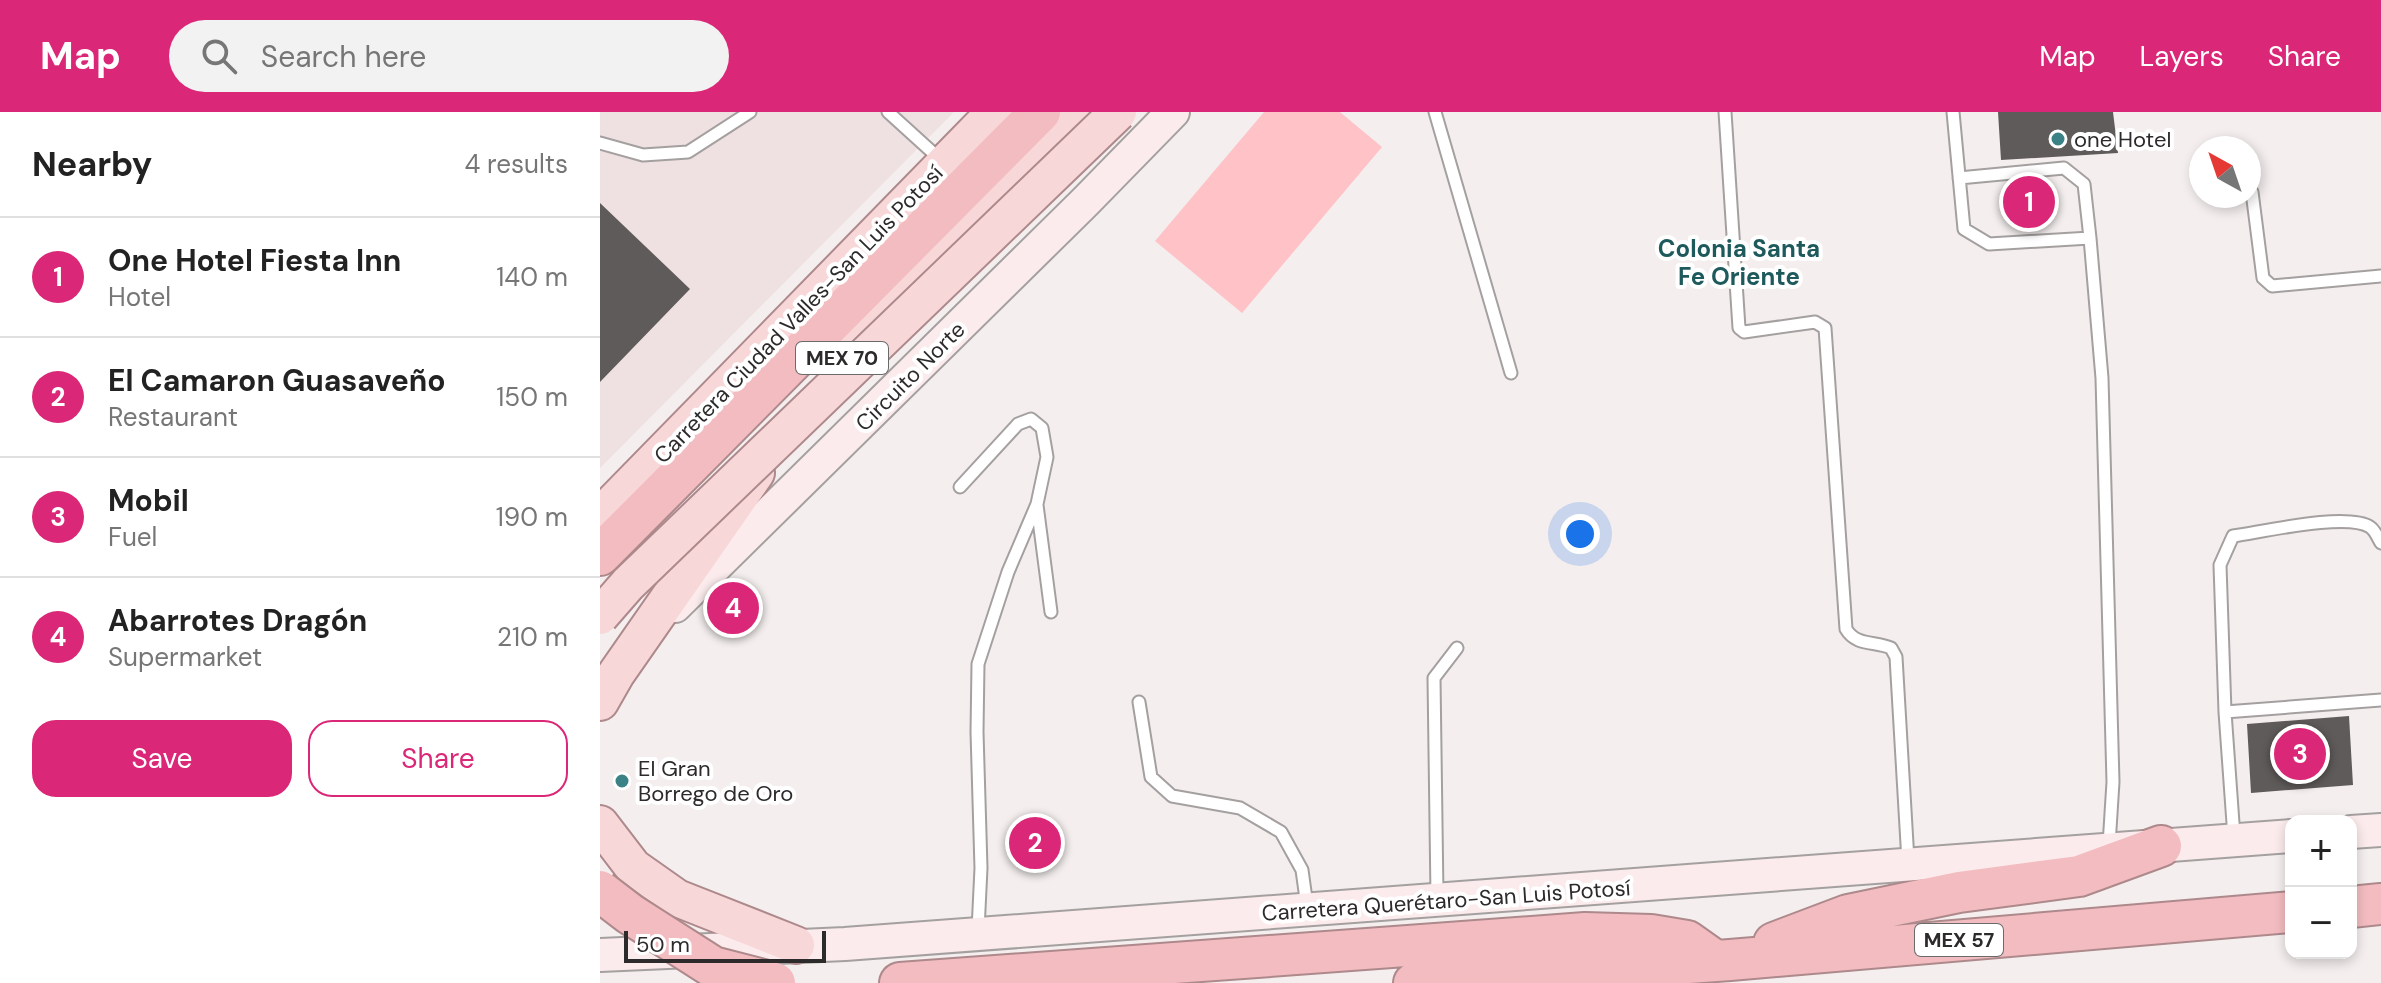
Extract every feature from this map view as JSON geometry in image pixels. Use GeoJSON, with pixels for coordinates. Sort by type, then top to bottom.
{"type":"FeatureCollection","features":[{"type":"Feature","properties":{"kind":"highway"},"geometry":{"type":"LineString","coordinates":[[600,555],[1040,112]]}},
{"type":"Feature","properties":{"kind":"highway"},"geometry":{"type":"LineString","coordinates":[[900,983],[1585,933],[1651,935],[1687,941],[1722,960],[1848,915],[1959,892],[2079,876],[2161,846]]}},
{"type":"Feature","properties":{"kind":"highway"},"geometry":{"type":"LineString","coordinates":[[600,891],[713,967],[775,983]]}},
{"type":"Feature","properties":{"kind":"highway"},"geometry":{"type":"LineString","coordinates":[[2357,906],[2381,904]]}},
{"type":"Feature","properties":{"kind":"highway","name":"MEX 57"},"geometry":{"type":"LineString","coordinates":[[1414,983],[2285,913]]}},
{"type":"Feature","properties":{"kind":"main road","name":"Carretera Ciudad Valles-San Luis Potosí"},"geometry":{"type":"LineString","coordinates":[[600,516],[995,112]]}},
{"type":"Feature","properties":{"kind":"main road","name":"MEX 70"},"geometry":{"type":"LineString","coordinates":[[600,702],[797,413],[852,345],[1079,112]]}},
{"type":"Feature","properties":{"kind":"main road"},"geometry":{"type":"LineString","coordinates":[[600,616],[628,584],[1118,112]]}},
{"type":"Feature","properties":{"kind":"main road","name":"Circuito Norte"},"geometry":{"type":"LineString","coordinates":[[643,635],[738,546],[1173,112]]}},
{"type":"Feature","properties":{"kind":"main road"},"geometry":{"type":"LineString","coordinates":[[600,824],[633,867],[677,898],[796,945]]}},
{"type":"Feature","properties":{"kind":"main road"},"geometry":{"type":"LineString","coordinates":[[2357,832],[2381,830]]}},
{"type":"Feature","properties":{"kind":"main road","name":"Carretera Querétaro-San Luis Potosí"},"geometry":{"type":"LineString","coordinates":[[600,955],[845,944],[2285,837]]}},
{"type":"Feature","properties":{"kind":"main road"},"geometry":{"type":"LineString","coordinates":[[775,983],[788,971],[845,944]]}},
{"type":"Feature","properties":{"kind":"lane"},"geometry":{"type":"LineString","coordinates":[[600,143],[643,155],[688,152],[750,112]]}},
{"type":"Feature","properties":{"kind":"lane"},"geometry":{"type":"LineString","coordinates":[[888,112],[945,164]]}},
{"type":"Feature","properties":{"kind":"lane"},"geometry":{"type":"LineString","coordinates":[[1435,112],[1511,373]]}},
{"type":"Feature","properties":{"kind":"lane"},"geometry":{"type":"LineString","coordinates":[[1725,112],[1739,328],[1744,332],[1815,322],[1825,328],[1846,629],[1851,638],[1891,648],[1896,657],[1908,865]]}},
{"type":"Feature","properties":{"kind":"lane"},"geometry":{"type":"LineString","coordinates":[[1953,112],[1964,229],[1989,244],[2090,238]]}},
{"type":"Feature","properties":{"kind":"lane"},"geometry":{"type":"LineString","coordinates":[[1959,178],[2064,168],[2084,184],[2102,378],[2113,782],[2109,850]]}},
{"type":"Feature","properties":{"kind":"lane"},"geometry":{"type":"LineString","coordinates":[[2254,208],[2263,278],[2272,286],[2381,276]]}},
{"type":"Feature","properties":{"kind":"lane"},"geometry":{"type":"LineString","coordinates":[[960,487],[1018,424],[1031,419],[1042,428],[1047,457],[1037,504],[1008,572],[978,664],[981,868],[978,934]]}},
{"type":"Feature","properties":{"kind":"lane"},"geometry":{"type":"LineString","coordinates":[[1037,504],[1051,612]]}},
{"type":"Feature","properties":{"kind":"lane"},"geometry":{"type":"LineString","coordinates":[[2234,841],[2225,712],[2220,565],[2233,536],[2328,522],[2356,522],[2372,528],[2381,543]]}},
{"type":"Feature","properties":{"kind":"lane"},"geometry":{"type":"LineString","coordinates":[[1437,900],[1434,678],[1457,648]]}},
{"type":"Feature","properties":{"kind":"lane"},"geometry":{"type":"LineString","coordinates":[[2225,712],[2381,700]]}},
{"type":"Feature","properties":{"kind":"lane"},"geometry":{"type":"LineString","coordinates":[[1139,702],[1151,777],[1172,796],[1240,808],[1281,832],[1302,870],[1308,910]]}},
{"type":"Feature","properties":{"kind":"shaded area"},"geometry":{"type":"Polygon","coordinates":[[[600,112],[954,112],[600,468],[600,112]]]}},
{"type":"Feature","properties":{"kind":"shaded area"},"geometry":{"type":"Polygon","coordinates":[[[1264,112],[1340,112],[1382,147],[1242,313],[1155,241],[1264,112]]]}},
{"type":"Feature","properties":{"kind":"building","name":"one Hotel"},"geometry":{"type":"Polygon","coordinates":[[[1998,112],[2113,112],[2118,153],[2001,160],[1998,112]]]}},
{"type":"Feature","properties":{"kind":"building"},"geometry":{"type":"Polygon","coordinates":[[[600,203],[690,289],[600,382],[600,203]]]}},
{"type":"Feature","properties":{"kind":"building"},"geometry":{"type":"Polygon","coordinates":[[[2349,716],[2353,785],[2251,793],[2247,724],[2349,716]]]}},
{"type":"Feature","properties":{"kind":"place","name":"one Hotel"},"geometry":{"type":"Point","coordinates":[2058,139]}},
{"type":"Feature","properties":{"kind":"place","name":"One Hotel Fiesta Inn"},"geometry":{"type":"Point","coordinates":[2029,202]}},
{"type":"Feature","properties":{"kind":"place","name":"Abarrotes Dragón"},"geometry":{"type":"Point","coordinates":[733,608]}},
{"type":"Feature","properties":{"kind":"place","name":"Mobil"},"geometry":{"type":"Point","coordinates":[2300,754]}},
{"type":"Feature","properties":{"kind":"place","name":"El Gran Borrego de Oro"},"geometry":{"type":"Point","coordinates":[622,781]}},
{"type":"Feature","properties":{"kind":"place","name":"El Camaron Guasaveño"},"geometry":{"type":"Point","coordinates":[1035,843]}},
{"type":"Feature","properties":{"kind":"district","name":"Colonia Santa Fe Oriente"},"geometry":{"type":"Point","coordinates":[1739,263]}}]}
